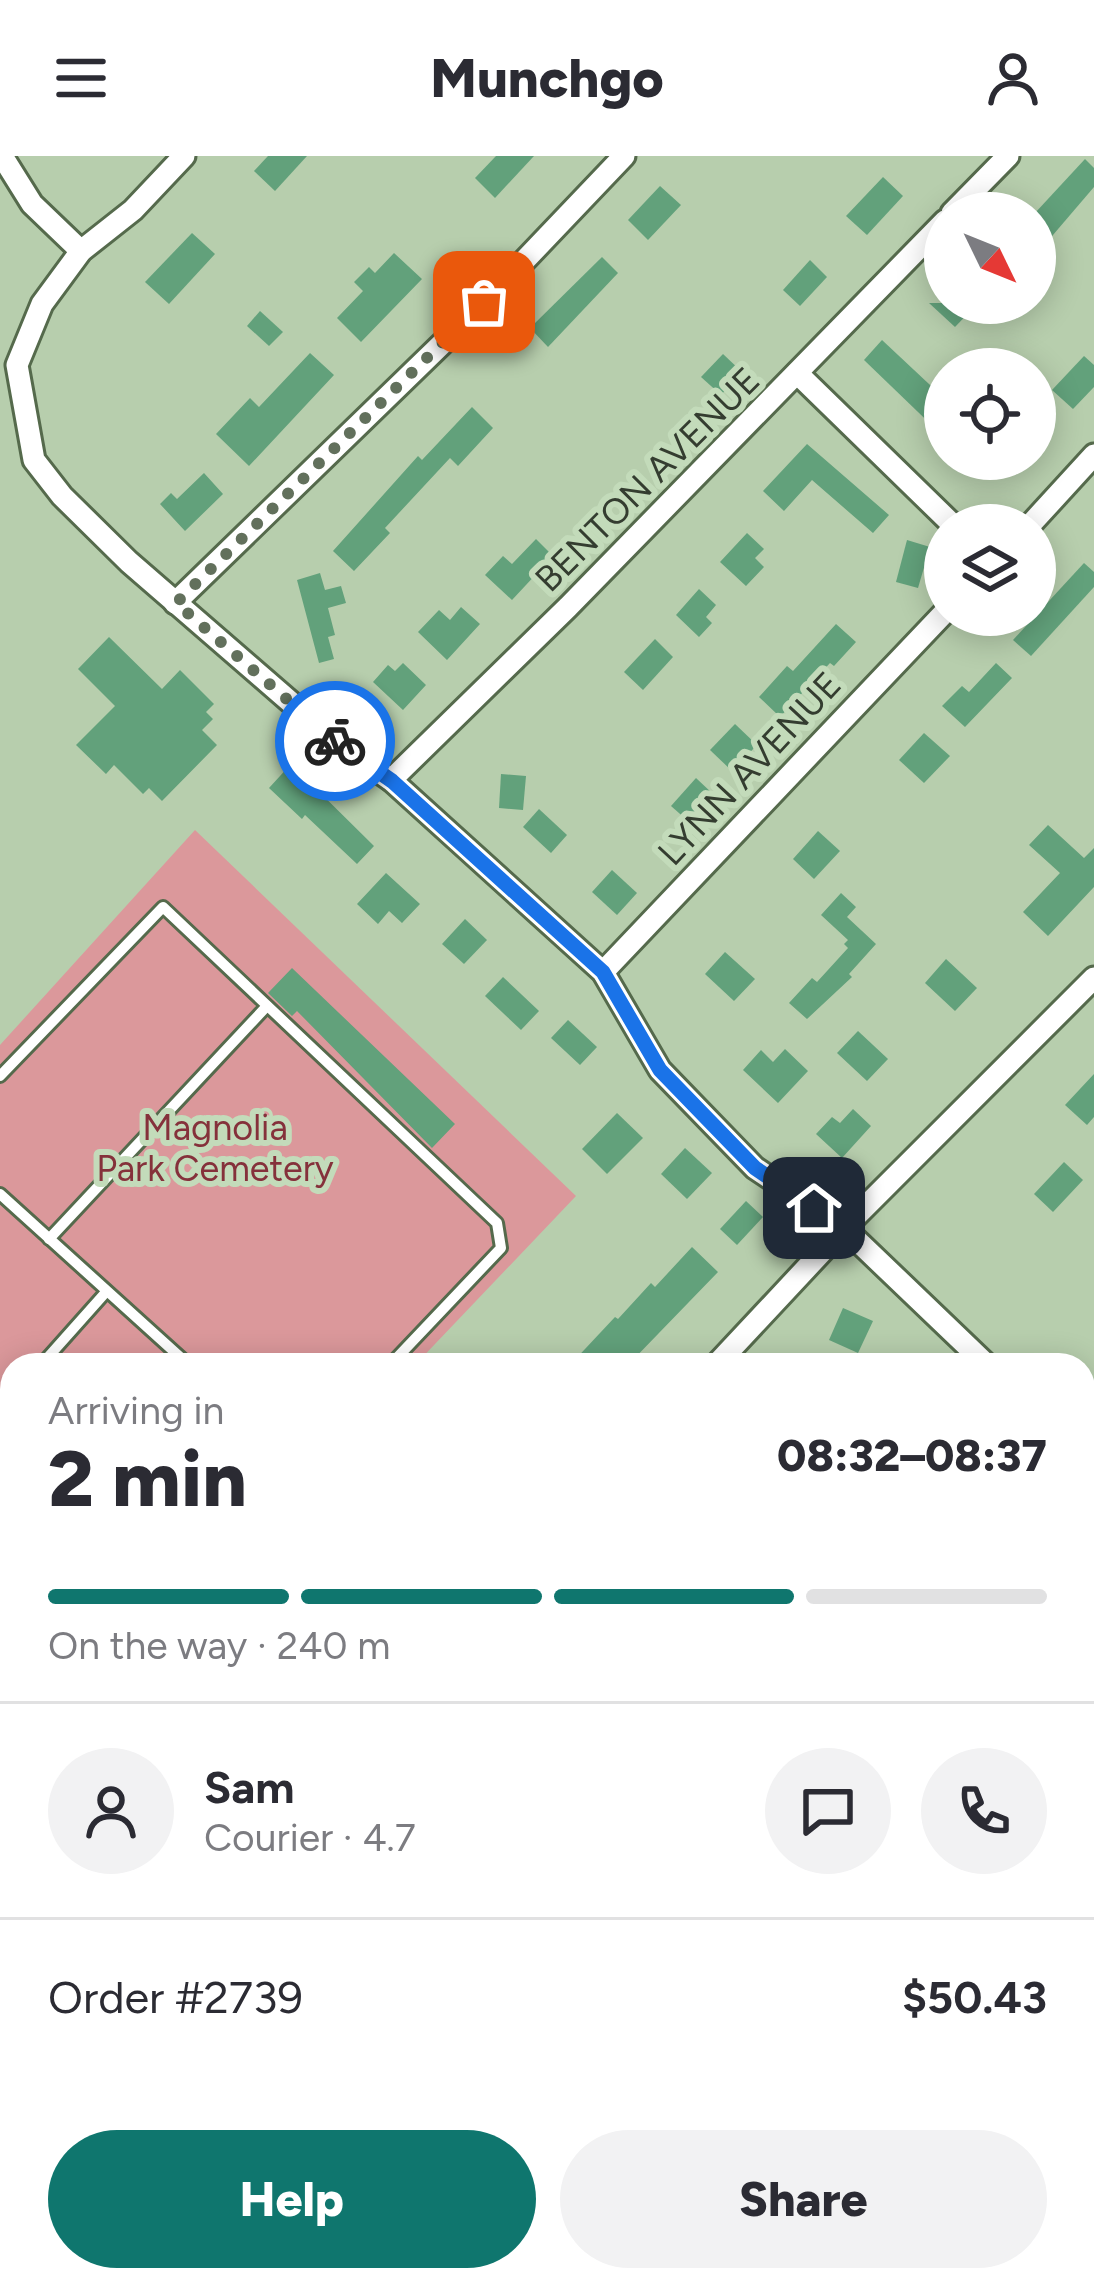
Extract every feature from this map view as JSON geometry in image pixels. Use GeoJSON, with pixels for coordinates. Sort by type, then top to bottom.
{"type":"FeatureCollection","features":[{"type":"Feature","properties":{"kind":"street"},"geometry":{"type":"LineString","coordinates":[[2,156],[32,204],[81,251]]}},
{"type":"Feature","properties":{"kind":"street"},"geometry":{"type":"LineString","coordinates":[[184,156],[133,210],[81,251],[42,304],[17,365],[34,460],[62,496],[176,603],[340,745],[392,781],[603,972],[660,1070],[755,1168],[844,1228],[974,1353]]}},
{"type":"Feature","properties":{"kind":"street"},"geometry":{"type":"LineString","coordinates":[[176,603],[484,302],[624,156]]}},
{"type":"Feature","properties":{"kind":"street"},"geometry":{"type":"LineString","coordinates":[[973,192],[1008,156]]}},
{"type":"Feature","properties":{"kind":"street","name":"BENTON AVENUE"},"geometry":{"type":"LineString","coordinates":[[392,781],[924,242]]}},
{"type":"Feature","properties":{"kind":"street"},"geometry":{"type":"LineString","coordinates":[[797,373],[931,504]]}},
{"type":"Feature","properties":{"kind":"street"},"geometry":{"type":"LineString","coordinates":[[1049,504],[1094,455]]}},
{"type":"Feature","properties":{"kind":"street","name":"LYNN AVENUE"},"geometry":{"type":"LineString","coordinates":[[603,972],[924,634]]}},
{"type":"Feature","properties":{"kind":"street"},"geometry":{"type":"LineString","coordinates":[[727,1353],[844,1228],[1094,978]]}},
{"type":"Feature","properties":{"kind":"lane"},"geometry":{"type":"LineString","coordinates":[[0,1076],[163,907],[497,1223],[501,1248],[401,1353]]}},
{"type":"Feature","properties":{"kind":"lane"},"geometry":{"type":"LineString","coordinates":[[50,1239],[267,1006]]}},
{"type":"Feature","properties":{"kind":"lane"},"geometry":{"type":"LineString","coordinates":[[0,1194],[175,1353]]}},
{"type":"Feature","properties":{"kind":"lane"},"geometry":{"type":"LineString","coordinates":[[52,1353],[106,1292]]}},
{"type":"Feature","properties":{"kind":"green space","name":"Magnolia Park Cemetery"},"geometry":{"type":"Polygon","coordinates":[[[195,830],[576,1196],[426,1353],[0,1353],[0,1045],[195,830]]]}},
{"type":"Feature","properties":{"kind":"building"},"geometry":{"type":"Polygon","coordinates":[[[268,156],[307,156],[275,191],[254,171],[268,156]]]}},
{"type":"Feature","properties":{"kind":"building"},"geometry":{"type":"Polygon","coordinates":[[[496,156],[534,156],[495,198],[475,178],[496,156]]]}},
{"type":"Feature","properties":{"kind":"building"},"geometry":{"type":"Polygon","coordinates":[[[1085,159],[1094,168],[1094,187],[1056,231],[1054,192],[1085,159]]]}},
{"type":"Feature","properties":{"kind":"building"},"geometry":{"type":"Polygon","coordinates":[[[883,177],[903,196],[867,235],[846,216],[883,177]]]}},
{"type":"Feature","properties":{"kind":"building"},"geometry":{"type":"Polygon","coordinates":[[[660,186],[681,205],[648,240],[628,220],[660,186]]]}},
{"type":"Feature","properties":{"kind":"building"},"geometry":{"type":"Polygon","coordinates":[[[192,233],[215,254],[169,304],[145,282],[192,233]]]}},
{"type":"Feature","properties":{"kind":"building"},"geometry":{"type":"Polygon","coordinates":[[[394,253],[422,279],[361,342],[337,318],[363,291],[354,282],[369,267],[375,273],[394,253]]]}},
{"type":"Feature","properties":{"kind":"building"},"geometry":{"type":"Polygon","coordinates":[[[602,257],[618,273],[548,347],[530,328],[602,257]]]}},
{"type":"Feature","properties":{"kind":"building"},"geometry":{"type":"Polygon","coordinates":[[[810,260],[827,277],[800,306],[783,290],[810,260]]]}},
{"type":"Feature","properties":{"kind":"building"},"geometry":{"type":"Polygon","coordinates":[[[260,311],[283,332],[269,346],[247,326],[260,311]]]}},
{"type":"Feature","properties":{"kind":"building"},"geometry":{"type":"Polygon","coordinates":[[[882,340],[924,379],[924,418],[864,360],[882,340]]]}},
{"type":"Feature","properties":{"kind":"building"},"geometry":{"type":"Polygon","coordinates":[[[310,353],[334,375],[249,466],[216,434],[250,398],[259,407],[310,353]]]}},
{"type":"Feature","properties":{"kind":"building"},"geometry":{"type":"Polygon","coordinates":[[[723,354],[742,372],[721,395],[701,377],[723,354]]]}},
{"type":"Feature","properties":{"kind":"building"},"geometry":{"type":"Polygon","coordinates":[[[1084,356],[1094,365],[1094,387],[1073,409],[1056,394],[1056,386],[1084,356]]]}},
{"type":"Feature","properties":{"kind":"building"},"geometry":{"type":"Polygon","coordinates":[[[472,407],[493,428],[458,466],[450,458],[385,528],[390,533],[354,571],[333,551],[418,456],[422,460],[472,407]]]}},
{"type":"Feature","properties":{"kind":"building"},"geometry":{"type":"Polygon","coordinates":[[[807,444],[889,515],[873,533],[812,480],[784,511],[763,491],[807,444]]]}},
{"type":"Feature","properties":{"kind":"building"},"geometry":{"type":"Polygon","coordinates":[[[204,473],[223,494],[185,531],[160,504],[171,493],[177,499],[204,473]]]}},
{"type":"Feature","properties":{"kind":"building"},"geometry":{"type":"Polygon","coordinates":[[[747,533],[764,549],[755,558],[764,567],[746,586],[720,562],[747,533]]]}},
{"type":"Feature","properties":{"kind":"building"},"geometry":{"type":"Polygon","coordinates":[[[536,539],[553,556],[512,600],[485,575],[503,556],[512,564],[536,539]]]}},
{"type":"Feature","properties":{"kind":"building"},"geometry":{"type":"Polygon","coordinates":[[[907,540],[924,545],[918,588],[896,582],[907,540]]]}},
{"type":"Feature","properties":{"kind":"building"},"geometry":{"type":"Polygon","coordinates":[[[1084,563],[1094,572],[1094,587],[1056,629],[1056,593],[1084,563]]]}},
{"type":"Feature","properties":{"kind":"building"},"geometry":{"type":"Polygon","coordinates":[[[320,573],[325,590],[341,586],[346,603],[328,608],[335,635],[328,637],[334,659],[319,663],[297,580],[320,573]]]}},
{"type":"Feature","properties":{"kind":"building"},"geometry":{"type":"Polygon","coordinates":[[[699,589],[716,605],[706,617],[712,623],[699,637],[676,615],[699,589]]]}},
{"type":"Feature","properties":{"kind":"building"},"geometry":{"type":"Polygon","coordinates":[[[461,607],[480,624],[447,660],[418,632],[439,610],[450,620],[461,607]]]}},
{"type":"Feature","properties":{"kind":"building"},"geometry":{"type":"Polygon","coordinates":[[[836,624],[856,642],[780,717],[759,697],[787,666],[793,671],[836,624]]]}},
{"type":"Feature","properties":{"kind":"building"},"geometry":{"type":"Polygon","coordinates":[[[1017,636],[1049,636],[1031,656],[1013,640],[1017,636]]]}},
{"type":"Feature","properties":{"kind":"building"},"geometry":{"type":"Polygon","coordinates":[[[109,637],[162,689],[180,670],[214,704],[206,712],[213,719],[202,730],[217,745],[162,801],[149,788],[143,794],[114,765],[106,774],[76,745],[115,706],[78,669],[109,637]]]}},
{"type":"Feature","properties":{"kind":"building"},"geometry":{"type":"Polygon","coordinates":[[[655,639],[673,657],[643,690],[624,672],[655,639]]]}},
{"type":"Feature","properties":{"kind":"building"},"geometry":{"type":"Polygon","coordinates":[[[403,663],[426,685],[403,710],[373,682],[388,665],[395,671],[403,663]]]}},
{"type":"Feature","properties":{"kind":"building"},"geometry":{"type":"Polygon","coordinates":[[[996,663],[1012,678],[965,727],[942,706],[962,686],[969,692],[996,663]]]}},
{"type":"Feature","properties":{"kind":"building"},"geometry":{"type":"Polygon","coordinates":[[[735,724],[757,745],[732,771],[710,750],[735,724]]]}},
{"type":"Feature","properties":{"kind":"building"},"geometry":{"type":"Polygon","coordinates":[[[924,733],[950,756],[924,783],[899,760],[924,733]]]}},
{"type":"Feature","properties":{"kind":"building"},"geometry":{"type":"Polygon","coordinates":[[[291,764],[374,846],[357,864],[269,788],[291,764]]]}},
{"type":"Feature","properties":{"kind":"building"},"geometry":{"type":"Polygon","coordinates":[[[501,774],[526,776],[523,810],[499,808],[501,774]]]}},
{"type":"Feature","properties":{"kind":"building"},"geometry":{"type":"Polygon","coordinates":[[[696,778],[713,794],[688,821],[671,806],[696,778]]]}},
{"type":"Feature","properties":{"kind":"building"},"geometry":{"type":"Polygon","coordinates":[[[539,809],[567,835],[551,853],[523,827],[539,809]]]}},
{"type":"Feature","properties":{"kind":"building"},"geometry":{"type":"Polygon","coordinates":[[[1048,825],[1084,858],[1094,848],[1094,887],[1048,936],[1023,912],[1060,873],[1029,845],[1048,825]]]}},
{"type":"Feature","properties":{"kind":"building"},"geometry":{"type":"Polygon","coordinates":[[[818,831],[840,851],[814,879],[793,859],[818,831]]]}},
{"type":"Feature","properties":{"kind":"building"},"geometry":{"type":"Polygon","coordinates":[[[612,870],[637,893],[617,915],[592,892],[612,870]]]}},
{"type":"Feature","properties":{"kind":"building"},"geometry":{"type":"Polygon","coordinates":[[[386,873],[420,904],[402,923],[389,911],[378,924],[357,904],[386,873]]]}},
{"type":"Feature","properties":{"kind":"building"},"geometry":{"type":"Polygon","coordinates":[[[841,893],[856,907],[847,917],[876,944],[849,974],[852,977],[807,1019],[789,1003],[812,978],[817,982],[848,948],[844,944],[848,940],[821,915],[841,893]]]}},
{"type":"Feature","properties":{"kind":"building"},"geometry":{"type":"Polygon","coordinates":[[[465,919],[487,940],[464,964],[442,944],[465,919]]]}},
{"type":"Feature","properties":{"kind":"building"},"geometry":{"type":"Polygon","coordinates":[[[725,952],[755,979],[734,1001],[705,974],[725,952]]]}},
{"type":"Feature","properties":{"kind":"building"},"geometry":{"type":"Polygon","coordinates":[[[946,959],[977,988],[955,1011],[925,983],[946,959]]]}},
{"type":"Feature","properties":{"kind":"building"},"geometry":{"type":"Polygon","coordinates":[[[292,968],[455,1124],[432,1148],[297,1011],[292,1016],[268,993],[292,968]]]}},
{"type":"Feature","properties":{"kind":"building"},"geometry":{"type":"Polygon","coordinates":[[[503,977],[539,1011],[521,1030],[485,996],[503,977]]]}},
{"type":"Feature","properties":{"kind":"building"},"geometry":{"type":"Polygon","coordinates":[[[568,1020],[597,1047],[580,1065],[551,1038],[568,1020]]]}},
{"type":"Feature","properties":{"kind":"building"},"geometry":{"type":"Polygon","coordinates":[[[858,1031],[888,1059],[867,1081],[837,1053],[858,1031]]]}},
{"type":"Feature","properties":{"kind":"building"},"geometry":{"type":"Polygon","coordinates":[[[785,1049],[808,1071],[778,1103],[743,1070],[761,1050],[773,1062],[785,1049]]]}},
{"type":"Feature","properties":{"kind":"building"},"geometry":{"type":"Polygon","coordinates":[[[1094,1074],[1094,1117],[1087,1125],[1065,1105],[1094,1074]]]}},
{"type":"Feature","properties":{"kind":"building"},"geometry":{"type":"Polygon","coordinates":[[[853,1109],[871,1126],[842,1158],[816,1134],[832,1117],[840,1123],[853,1109]]]}},
{"type":"Feature","properties":{"kind":"building"},"geometry":{"type":"Polygon","coordinates":[[[617,1113],[643,1138],[607,1174],[582,1149],[617,1113]]]}},
{"type":"Feature","properties":{"kind":"building"},"geometry":{"type":"Polygon","coordinates":[[[685,1148],[712,1173],[687,1199],[661,1174],[685,1148]]]}},
{"type":"Feature","properties":{"kind":"building"},"geometry":{"type":"Polygon","coordinates":[[[1064,1162],[1083,1180],[1053,1212],[1034,1194],[1064,1162]]]}},
{"type":"Feature","properties":{"kind":"building"},"geometry":{"type":"Polygon","coordinates":[[[746,1201],[763,1217],[737,1245],[720,1229],[746,1201]]]}},
{"type":"Feature","properties":{"kind":"building"},"geometry":{"type":"Polygon","coordinates":[[[692,1247],[718,1272],[640,1353],[581,1353],[651,1283],[655,1287],[692,1247]]]}},
{"type":"Feature","properties":{"kind":"building"},"geometry":{"type":"Polygon","coordinates":[[[843,1308],[873,1321],[858,1353],[829,1340],[843,1308]]]}},
{"type":"Feature","properties":{"kind":"way so far"},"geometry":{"type":"LineString","coordinates":[[335,741],[176,603],[484,302]]}},
{"type":"Feature","properties":{"kind":"route"},"geometry":{"type":"LineString","coordinates":[[335,741],[392,781],[603,972],[660,1070],[755,1168],[814,1208]]}}]}
